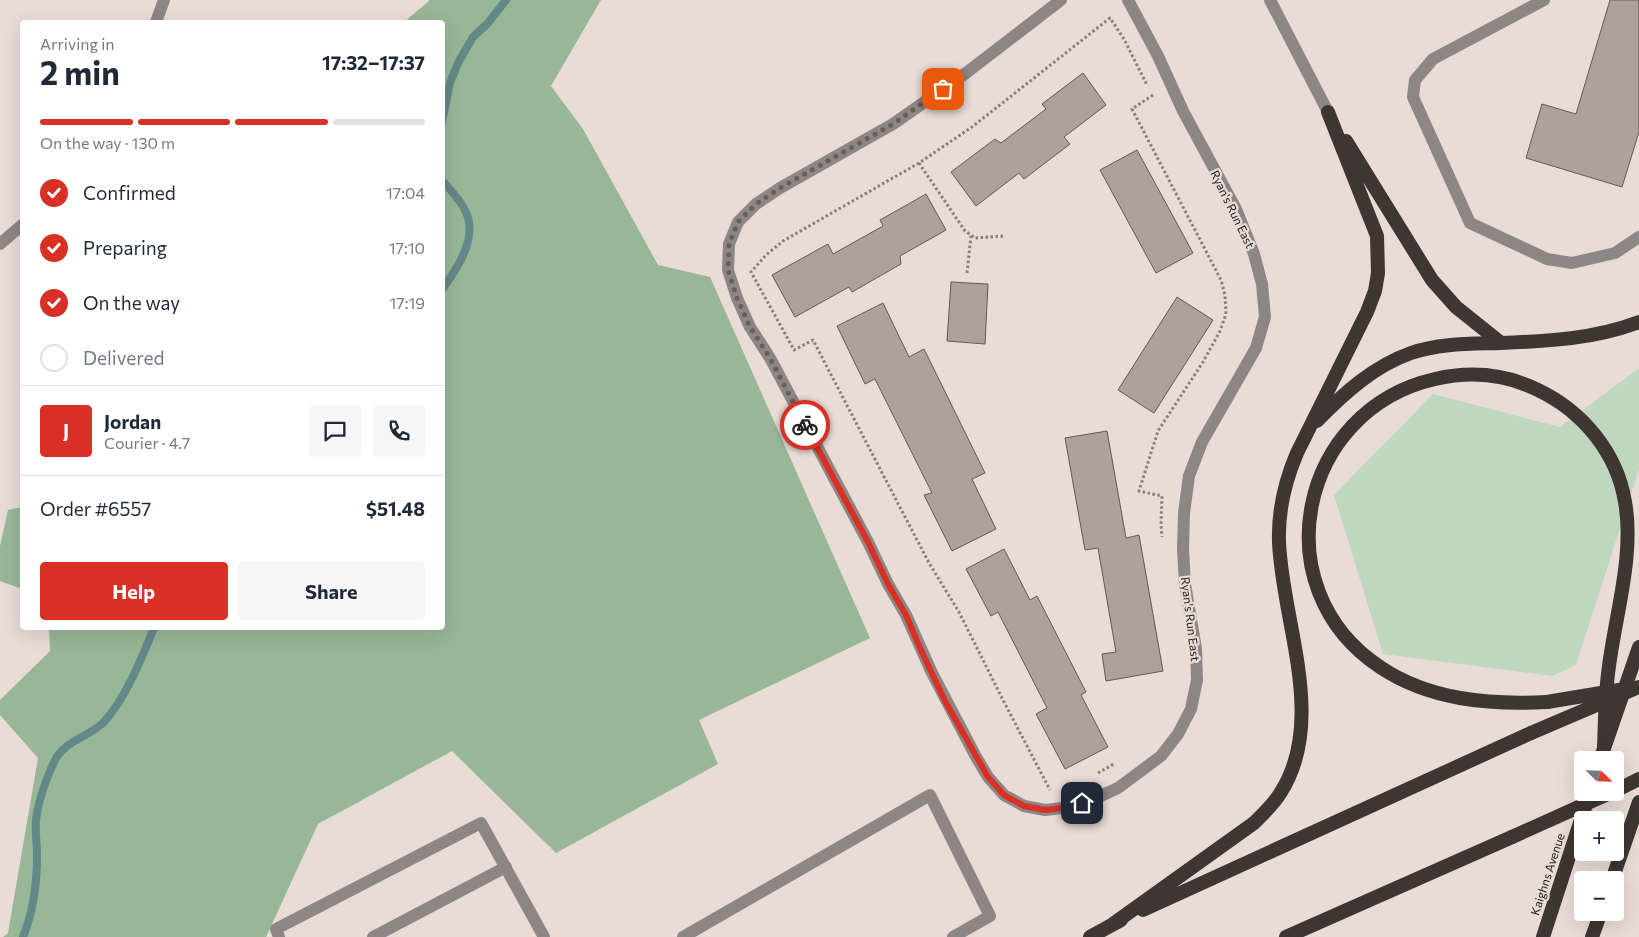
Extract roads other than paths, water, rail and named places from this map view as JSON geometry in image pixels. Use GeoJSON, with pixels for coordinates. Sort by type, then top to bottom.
{"type":"FeatureCollection","features":[{"type":"Feature","properties":{"kind":"highway"},"geometry":{"type":"LineString","coordinates":[[1328,112],[1432,280],[1456,307],[1501,343]]}},
{"type":"Feature","properties":{"kind":"highway"},"geometry":{"type":"LineString","coordinates":[[1114,924],[1254,823],[1270,807],[1282,791],[1298,751],[1303,710],[1281,566],[1280,518],[1288,474],[1367,312],[1375,291],[1378,273],[1377,236],[1328,112]]}},
{"type":"Feature","properties":{"kind":"highway"},"geometry":{"type":"LineString","coordinates":[[1308,431],[1345,392],[1386,364],[1411,353],[1437,346],[1576,338],[1600,334],[1639,322]]}},
{"type":"Feature","properties":{"kind":"highway"},"geometry":{"type":"LineString","coordinates":[[1602,751],[1607,692],[1608,673],[1627,550],[1628,525],[1620,478],[1597,437],[1572,411],[1550,396],[1530,386],[1488,375],[1465,374],[1444,376],[1404,388],[1383,399],[1350,427],[1324,466],[1316,486],[1308,532],[1314,575],[1321,595],[1343,635],[1361,652],[1378,667],[1417,687],[1464,700],[1516,704],[1547,702],[1607,692],[1639,686]]}},
{"type":"Feature","properties":{"kind":"highway"},"geometry":{"type":"LineString","coordinates":[[1603,751],[1639,647]]}},
{"type":"Feature","properties":{"kind":"highway"},"geometry":{"type":"LineString","coordinates":[[1090,937],[1114,924],[1531,733],[1639,686]]}},
{"type":"Feature","properties":{"kind":"highway"},"geometry":{"type":"LineString","coordinates":[[1624,787],[1639,779]]}},
{"type":"Feature","properties":{"kind":"highway"},"geometry":{"type":"LineString","coordinates":[[1624,791],[1639,790]]}},
{"type":"Feature","properties":{"kind":"highway","name":"Kaighns Avenue"},"geometry":{"type":"LineString","coordinates":[[1543,937],[1587,801]]}},
{"type":"Feature","properties":{"kind":"highway"},"geometry":{"type":"LineString","coordinates":[[1286,937],[1594,801]]}},
{"type":"Feature","properties":{"kind":"highway"},"geometry":{"type":"LineString","coordinates":[[1615,871],[1639,802]]}},
{"type":"Feature","properties":{"kind":"highway"},"geometry":{"type":"LineString","coordinates":[[1592,937],[1598,921]]}},
{"type":"Feature","properties":{"kind":"street"},"geometry":{"type":"LineString","coordinates":[[157,20],[164,0]]}},
{"type":"Feature","properties":{"kind":"street","name":"Ryan's Run East"},"geometry":{"type":"LineString","coordinates":[[1061,0],[966,74],[893,124],[780,188],[756,204],[738,222],[729,244],[728,270],[737,298],[750,327],[770,358],[868,542],[888,584],[906,615],[932,673],[975,755],[988,777],[1004,795],[1024,806],[1045,810],[1070,807],[1118,788],[1161,756],[1178,734],[1191,709],[1197,680],[1196,649],[1185,584],[1183,549],[1184,513],[1189,476],[1202,442],[1256,348],[1265,317],[1262,284],[1256,261],[1236,209],[1183,111],[1158,56],[1128,0]]}},
{"type":"Feature","properties":{"kind":"street"},"geometry":{"type":"LineString","coordinates":[[1270,0],[1328,112]]}},
{"type":"Feature","properties":{"kind":"street"},"geometry":{"type":"LineString","coordinates":[[1544,0],[1433,59],[1415,80],[1413,97],[1470,222],[1547,259],[1572,263],[1615,253],[1639,237]]}},
{"type":"Feature","properties":{"kind":"street"},"geometry":{"type":"LineString","coordinates":[[0,244],[20,227]]}},
{"type":"Feature","properties":{"kind":"street"},"geometry":{"type":"LineString","coordinates":[[683,937],[930,795],[990,916],[953,937]]}},
{"type":"Feature","properties":{"kind":"street"},"geometry":{"type":"LineString","coordinates":[[279,937],[276,929],[481,823],[544,937]]}},
{"type":"Feature","properties":{"kind":"street"},"geometry":{"type":"LineString","coordinates":[[373,937],[506,867]]}},
{"type":"Feature","properties":{"kind":"waterway"},"geometry":{"type":"LineString","coordinates":[[445,107],[450,83],[458,63],[473,37],[488,23],[506,0]]}},
{"type":"Feature","properties":{"kind":"waterway"},"geometry":{"type":"LineString","coordinates":[[445,184],[468,216],[470,231],[462,258],[445,286]]}},
{"type":"Feature","properties":{"kind":"waterway"},"geometry":{"type":"LineString","coordinates":[[23,937],[30,917],[35,887],[37,813],[51,769],[58,755],[64,749],[98,727],[112,712],[133,677],[153,630]]}}]}
